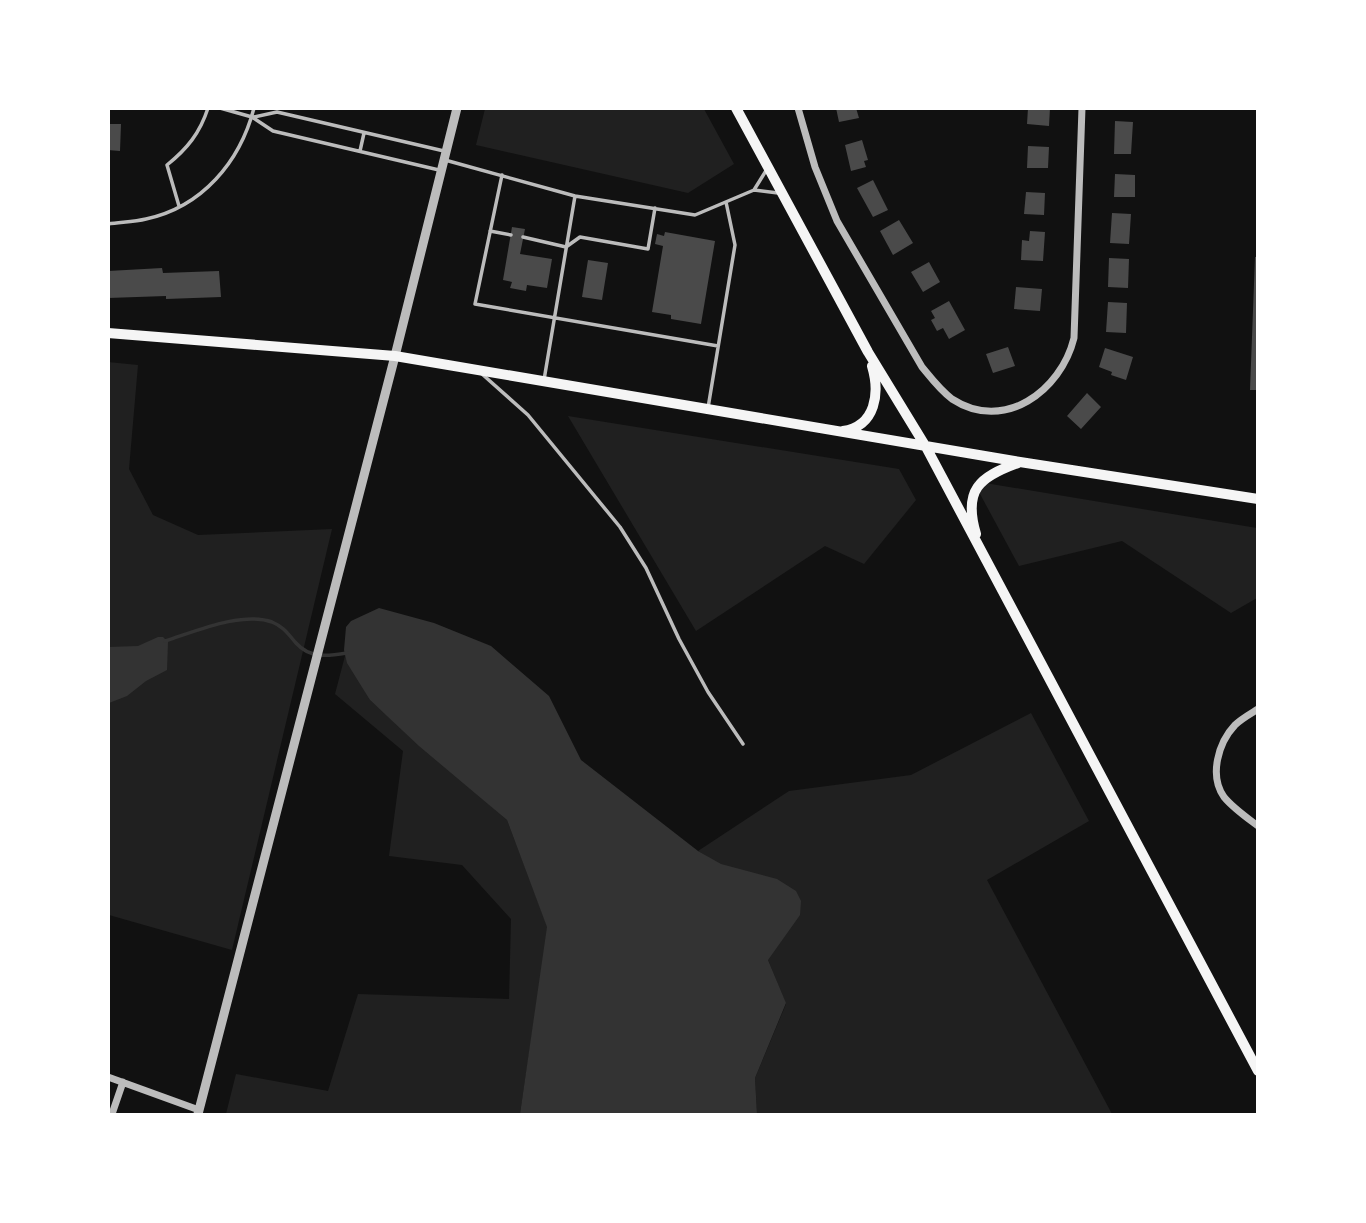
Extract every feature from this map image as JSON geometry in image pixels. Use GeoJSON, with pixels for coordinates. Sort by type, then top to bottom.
{"type":"FeatureCollection","features":[{"type":"Feature","properties":{"kind":"main road"},"geometry":{"type":"LineString","coordinates":[[736,108],[868,352],[926,447],[1253,1053],[1258,1071]]}},
{"type":"Feature","properties":{"kind":"main road"},"geometry":{"type":"LineString","coordinates":[[108,333],[395,356],[926,447],[1258,499]]}},
{"type":"Feature","properties":{"kind":"main road"},"geometry":{"type":"LineString","coordinates":[[835,431],[857,427],[867,419],[873,409],[876,380],[868,352]]}},
{"type":"Feature","properties":{"kind":"main road"},"geometry":{"type":"LineString","coordinates":[[984,558],[973,522],[972,503],[978,486],[987,476],[1020,462]]}},
{"type":"Feature","properties":{"kind":"street"},"geometry":{"type":"LineString","coordinates":[[108,1077],[198,1112],[457,108]]}},
{"type":"Feature","properties":{"kind":"street"},"geometry":{"type":"LineString","coordinates":[[798,108],[815,167],[837,220],[922,367],[940,389],[953,399],[968,407],[990,411],[1015,407],[1047,389],[1070,353],[1073,338],[1082,108]]}},
{"type":"Feature","properties":{"kind":"street"},"geometry":{"type":"LineString","coordinates":[[1258,709],[1235,726],[1224,740],[1218,755],[1217,783],[1232,805],[1258,826]]}},
{"type":"Feature","properties":{"kind":"street"},"geometry":{"type":"LineString","coordinates":[[112,1115],[122,1082]]}},
{"type":"Feature","properties":{"kind":"lane"},"geometry":{"type":"LineString","coordinates":[[179,206],[167,165],[190,145],[208,108]]}},
{"type":"Feature","properties":{"kind":"lane"},"geometry":{"type":"LineString","coordinates":[[220,108],[251,117],[273,131],[442,171]]}},
{"type":"Feature","properties":{"kind":"lane"},"geometry":{"type":"LineString","coordinates":[[108,223],[143,220],[179,206],[210,187],[236,154],[254,108]]}},
{"type":"Feature","properties":{"kind":"lane"},"geometry":{"type":"LineString","coordinates":[[251,117],[277,112],[364,133],[575,196],[695,215],[754,190],[782,193]]}},
{"type":"Feature","properties":{"kind":"lane"},"geometry":{"type":"LineString","coordinates":[[360,151],[364,133]]}},
{"type":"Feature","properties":{"kind":"lane"},"geometry":{"type":"LineString","coordinates":[[754,190],[768,167]]}},
{"type":"Feature","properties":{"kind":"lane"},"geometry":{"type":"LineString","coordinates":[[502,175],[475,304],[719,346]]}},
{"type":"Feature","properties":{"kind":"lane"},"geometry":{"type":"LineString","coordinates":[[544,382],[575,196]]}},
{"type":"Feature","properties":{"kind":"lane"},"geometry":{"type":"LineString","coordinates":[[708,410],[735,245],[726,202]]}},
{"type":"Feature","properties":{"kind":"lane"},"geometry":{"type":"LineString","coordinates":[[523,237],[566,247],[580,237],[648,248],[655,208]]}},
{"type":"Feature","properties":{"kind":"lane"},"geometry":{"type":"LineString","coordinates":[[490,231],[511,235]]}},
{"type":"Feature","properties":{"kind":"lane"},"geometry":{"type":"LineString","coordinates":[[477,370],[528,415],[621,527],[646,568],[679,639],[708,692],[743,744]]}},
{"type":"Feature","properties":{"kind":"shaded area"},"geometry":{"type":"Polygon","coordinates":[[[485,109],[704,109],[734,164],[688,193],[476,145],[485,109]]]}},
{"type":"Feature","properties":{"kind":"shaded area"},"geometry":{"type":"Polygon","coordinates":[[[108,362],[138,365],[129,469],[153,515],[198,535],[332,529],[232,950],[109,915],[108,362]]]}},
{"type":"Feature","properties":{"kind":"shaded area"},"geometry":{"type":"Polygon","coordinates":[[[568,416],[899,469],[916,500],[864,564],[825,546],[696,631],[568,416]]]}},
{"type":"Feature","properties":{"kind":"shaded area"},"geometry":{"type":"Polygon","coordinates":[[[973,481],[1257,528],[1257,598],[1231,613],[1122,541],[1019,566],[973,481]]]}},
{"type":"Feature","properties":{"kind":"shaded area"},"geometry":{"type":"Polygon","coordinates":[[[379,608],[434,623],[491,646],[549,696],[581,760],[698,851],[721,864],[777,879],[796,891],[801,901],[800,915],[768,960],[786,1003],[755,1078],[757,1114],[520,1114],[547,927],[507,820],[419,746],[370,700],[347,663],[344,650],[346,627],[351,621],[379,608]]]}},
{"type":"Feature","properties":{"kind":"shaded area"},"geometry":{"type":"Polygon","coordinates":[[[351,633],[370,700],[507,820],[548,928],[520,1114],[226,1114],[236,1074],[328,1091],[358,994],[509,999],[511,919],[462,865],[389,856],[403,751],[335,694],[351,633]]]}},
{"type":"Feature","properties":{"kind":"shaded area"},"geometry":{"type":"Polygon","coordinates":[[[163,637],[168,642],[167,670],[146,681],[127,696],[109,703],[109,647],[138,646],[163,637]]]}},
{"type":"Feature","properties":{"kind":"shaded area"},"geometry":{"type":"Polygon","coordinates":[[[1031,713],[1089,821],[987,880],[1112,1114],[757,1114],[755,1078],[786,1004],[768,960],[708,857],[698,851],[789,791],[911,775],[1031,713]]]}},
{"type":"Feature","properties":{"kind":"building"},"geometry":{"type":"Polygon","coordinates":[[[836,108],[856,108],[859,118],[839,122],[836,108]]]}},
{"type":"Feature","properties":{"kind":"building"},"geometry":{"type":"Polygon","coordinates":[[[1028,108],[1050,108],[1049,126],[1027,124],[1028,108]]]}},
{"type":"Feature","properties":{"kind":"building"},"geometry":{"type":"Polygon","coordinates":[[[1115,121],[1133,122],[1131,154],[1114,154],[1115,121]]]}},
{"type":"Feature","properties":{"kind":"building"},"geometry":{"type":"Polygon","coordinates":[[[108,124],[121,124],[120,151],[108,150],[108,124]]]}},
{"type":"Feature","properties":{"kind":"building"},"geometry":{"type":"Polygon","coordinates":[[[862,140],[868,160],[864,161],[866,167],[851,171],[845,145],[862,140]]]}},
{"type":"Feature","properties":{"kind":"building"},"geometry":{"type":"Polygon","coordinates":[[[1028,146],[1049,147],[1048,168],[1027,168],[1028,146]]]}},
{"type":"Feature","properties":{"kind":"building"},"geometry":{"type":"Polygon","coordinates":[[[1115,174],[1135,175],[1135,197],[1114,197],[1115,174]]]}},
{"type":"Feature","properties":{"kind":"building"},"geometry":{"type":"Polygon","coordinates":[[[873,180],[888,210],[873,217],[857,188],[873,180]]]}},
{"type":"Feature","properties":{"kind":"building"},"geometry":{"type":"Polygon","coordinates":[[[1026,192],[1045,193],[1044,215],[1024,214],[1026,192]]]}},
{"type":"Feature","properties":{"kind":"building"},"geometry":{"type":"Polygon","coordinates":[[[1112,213],[1131,214],[1129,244],[1110,243],[1112,213]]]}},
{"type":"Feature","properties":{"kind":"building"},"geometry":{"type":"Polygon","coordinates":[[[899,220],[913,243],[893,255],[880,231],[899,220]]]}},
{"type":"Feature","properties":{"kind":"building"},"geometry":{"type":"Polygon","coordinates":[[[512,227],[525,229],[520,254],[552,259],[547,288],[527,285],[526,291],[510,288],[512,282],[503,280],[512,227]]]}},
{"type":"Feature","properties":{"kind":"building"},"geometry":{"type":"Polygon","coordinates":[[[1030,231],[1045,232],[1043,261],[1021,260],[1022,240],[1029,241],[1030,231]]]}},
{"type":"Feature","properties":{"kind":"building"},"geometry":{"type":"Polygon","coordinates":[[[665,232],[715,241],[701,324],[671,319],[671,315],[652,312],[663,246],[655,244],[657,234],[664,236],[665,232]]]}},
{"type":"Feature","properties":{"kind":"building"},"geometry":{"type":"Polygon","coordinates":[[[1255,257],[1258,257],[1258,390],[1250,390],[1255,257]]]}},
{"type":"Feature","properties":{"kind":"building"},"geometry":{"type":"Polygon","coordinates":[[[1109,258],[1129,259],[1128,288],[1108,287],[1109,258]]]}},
{"type":"Feature","properties":{"kind":"building"},"geometry":{"type":"Polygon","coordinates":[[[588,260],[608,263],[602,300],[582,297],[588,260]]]}},
{"type":"Feature","properties":{"kind":"building"},"geometry":{"type":"Polygon","coordinates":[[[929,262],[940,282],[923,292],[911,272],[929,262]]]}},
{"type":"Feature","properties":{"kind":"building"},"geometry":{"type":"Polygon","coordinates":[[[162,268],[163,273],[219,271],[221,297],[108,298],[108,271],[162,268]]]}},
{"type":"Feature","properties":{"kind":"building"},"geometry":{"type":"Polygon","coordinates":[[[1016,287],[1042,289],[1040,311],[1014,309],[1016,287]]]}},
{"type":"Feature","properties":{"kind":"building"},"geometry":{"type":"Polygon","coordinates":[[[949,301],[965,330],[949,339],[943,328],[937,331],[931,320],[935,318],[931,311],[949,301]]]}},
{"type":"Feature","properties":{"kind":"building"},"geometry":{"type":"Polygon","coordinates":[[[1108,302],[1127,303],[1126,333],[1106,332],[1108,302]]]}},
{"type":"Feature","properties":{"kind":"building"},"geometry":{"type":"Polygon","coordinates":[[[1008,347],[1015,366],[993,373],[986,354],[1008,347]]]}},
{"type":"Feature","properties":{"kind":"building"},"geometry":{"type":"Polygon","coordinates":[[[1105,348],[1133,357],[1126,380],[1099,367],[1105,348]]]}},
{"type":"Feature","properties":{"kind":"building"},"geometry":{"type":"Polygon","coordinates":[[[1087,393],[1101,407],[1081,429],[1067,416],[1087,393]]]}},
{"type":"Feature","properties":{"kind":"waterway"},"geometry":{"type":"LineString","coordinates":[[165,641],[218,624],[260,619],[280,626],[307,652],[327,655],[347,653]]}}]}
